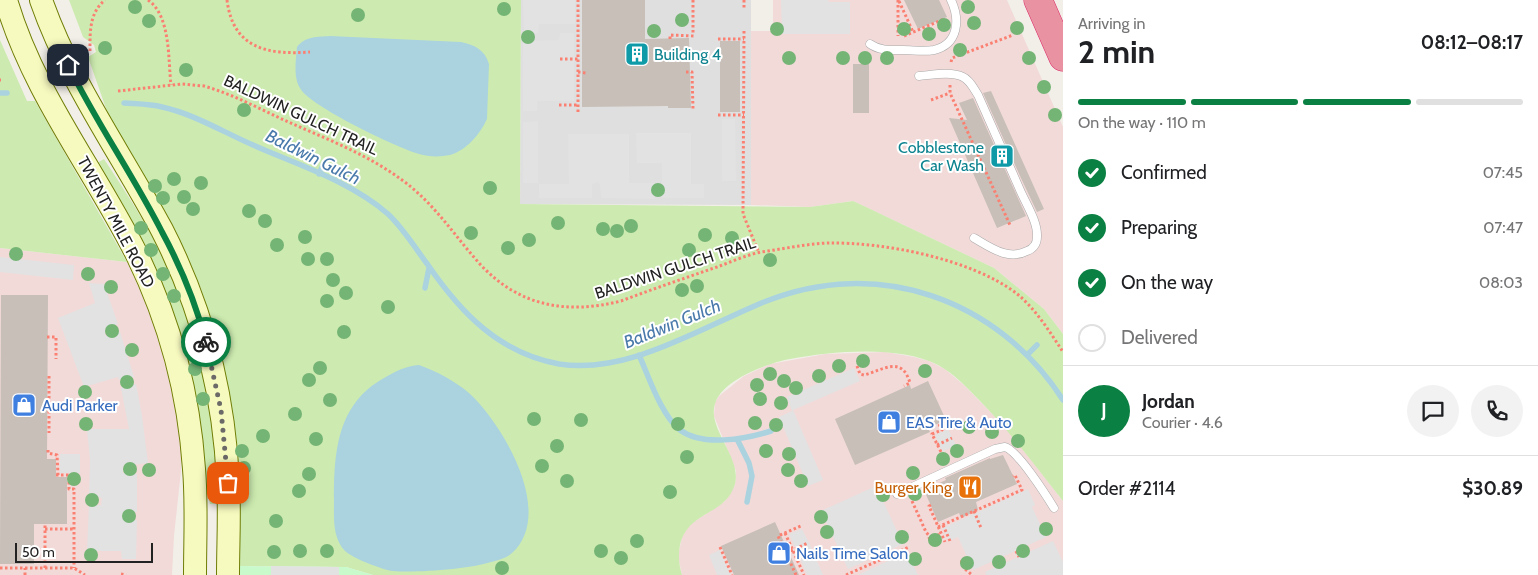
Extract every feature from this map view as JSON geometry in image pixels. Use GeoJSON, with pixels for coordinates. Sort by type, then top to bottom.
{"type":"FeatureCollection","features":[{"type":"Feature","properties":{"kind":"highway"},"geometry":{"type":"LineString","coordinates":[[1038,0],[1063,57]]}},
{"type":"Feature","properties":{"kind":"main road","name":"TWENTY MILE ROAD"},"geometry":{"type":"LineString","coordinates":[[6,0],[25,53],[41,86],[136,253],[169,334],[182,382],[194,459],[195,575]]}},
{"type":"Feature","properties":{"kind":"main road","name":"TWENTY MILE ROAD"},"geometry":{"type":"LineString","coordinates":[[41,0],[56,41],[75,79],[162,231],[199,318],[214,373],[222,419],[228,483],[228,575]]}},
{"type":"Feature","properties":{"kind":"lane"},"geometry":{"type":"LineString","coordinates":[[870,44],[876,48],[884,49],[929,50],[942,47],[952,37],[957,26],[957,16],[951,0]]}},
{"type":"Feature","properties":{"kind":"lane"},"geometry":{"type":"LineString","coordinates":[[919,76],[958,75],[971,83],[1031,214],[1037,236],[1032,249],[1016,254],[996,251],[974,238]]}},
{"type":"Feature","properties":{"kind":"lane"},"geometry":{"type":"LineString","coordinates":[[897,494],[995,449],[1005,447],[1015,453],[1054,508]]}},
{"type":"Feature","properties":{"kind":"path"},"geometry":{"type":"LineString","coordinates":[[90,51],[92,19],[97,8],[105,0]]}},
{"type":"Feature","properties":{"kind":"path"},"geometry":{"type":"LineString","coordinates":[[148,0],[156,7],[163,20],[171,85]]}},
{"type":"Feature","properties":{"kind":"path"},"geometry":{"type":"LineString","coordinates":[[227,0],[235,27],[250,44],[274,52],[310,52]]}},
{"type":"Feature","properties":{"kind":"path"},"geometry":{"type":"LineString","coordinates":[[578,0],[578,112]]}},
{"type":"Feature","properties":{"kind":"path"},"geometry":{"type":"LineString","coordinates":[[670,39],[670,35],[694,36],[692,0]]}},
{"type":"Feature","properties":{"kind":"path"},"geometry":{"type":"LineString","coordinates":[[744,0],[744,10]]}},
{"type":"Feature","properties":{"kind":"path"},"geometry":{"type":"LineString","coordinates":[[898,0],[898,36],[904,36],[948,16]]}},
{"type":"Feature","properties":{"kind":"path"},"geometry":{"type":"LineString","coordinates":[[898,0],[913,32]]}},
{"type":"Feature","properties":{"kind":"path"},"geometry":{"type":"LineString","coordinates":[[744,31],[743,214],[759,253]]}},
{"type":"Feature","properties":{"kind":"path"},"geometry":{"type":"LineString","coordinates":[[951,65],[952,58],[1013,35]]}},
{"type":"Feature","properties":{"kind":"path"},"geometry":{"type":"LineString","coordinates":[[718,39],[744,39]]}},
{"type":"Feature","properties":{"kind":"path"},"geometry":{"type":"LineString","coordinates":[[560,58],[578,58]]}},
{"type":"Feature","properties":{"kind":"path"},"geometry":{"type":"LineString","coordinates":[[578,72],[586,72]]}},
{"type":"Feature","properties":{"kind":"path"},"geometry":{"type":"LineString","coordinates":[[686,72],[692,72],[694,110]]}},
{"type":"Feature","properties":{"kind":"path"},"geometry":{"type":"LineString","coordinates":[[950,82],[950,93],[1010,225]]}},
{"type":"Feature","properties":{"kind":"path","name":"BALDWIN GULCH TRAIL"},"geometry":{"type":"LineString","coordinates":[[118,91],[190,84],[210,88],[372,160],[402,179],[432,205],[494,278],[515,292],[542,304],[575,308],[608,304],[759,253],[811,244],[846,244],[903,251],[952,261],[994,280],[1018,295],[1040,319],[1063,352]]}},
{"type":"Feature","properties":{"kind":"path"},"geometry":{"type":"LineString","coordinates":[[932,100],[950,93]]}},
{"type":"Feature","properties":{"kind":"path"},"geometry":{"type":"LineString","coordinates":[[560,105],[578,106]]}},
{"type":"Feature","properties":{"kind":"path"},"geometry":{"type":"LineString","coordinates":[[718,115],[744,115]]}},
{"type":"Feature","properties":{"kind":"path"},"geometry":{"type":"LineString","coordinates":[[47,337],[56,337],[56,359]]}},
{"type":"Feature","properties":{"kind":"path"},"geometry":{"type":"LineString","coordinates":[[857,366],[860,374],[864,375],[888,366],[900,368],[906,373],[910,383],[904,386]]}},
{"type":"Feature","properties":{"kind":"path"},"geometry":{"type":"LineString","coordinates":[[49,376],[49,433]]}},
{"type":"Feature","properties":{"kind":"path"},"geometry":{"type":"LineString","coordinates":[[939,424],[942,430],[932,434],[941,452]]}},
{"type":"Feature","properties":{"kind":"path"},"geometry":{"type":"LineString","coordinates":[[937,445],[952,438]]}},
{"type":"Feature","properties":{"kind":"path"},"geometry":{"type":"LineString","coordinates":[[48,450],[48,453],[57,455],[57,475],[69,475],[69,489],[74,489],[74,568]]}},
{"type":"Feature","properties":{"kind":"path"},"geometry":{"type":"LineString","coordinates":[[938,527],[1022,490],[1015,475],[1013,476]]}},
{"type":"Feature","properties":{"kind":"path"},"geometry":{"type":"LineString","coordinates":[[911,496],[929,539],[941,534]]}},
{"type":"Feature","properties":{"kind":"path"},"geometry":{"type":"LineString","coordinates":[[931,506],[929,506],[945,542]]}},
{"type":"Feature","properties":{"kind":"path"},"geometry":{"type":"LineString","coordinates":[[974,510],[982,528]]}},
{"type":"Feature","properties":{"kind":"path"},"geometry":{"type":"LineString","coordinates":[[45,524],[45,568]]}},
{"type":"Feature","properties":{"kind":"path"},"geometry":{"type":"LineString","coordinates":[[943,525],[950,540]]}},
{"type":"Feature","properties":{"kind":"path"},"geometry":{"type":"LineString","coordinates":[[785,533],[803,573],[796,574],[778,536],[800,526]]}},
{"type":"Feature","properties":{"kind":"path"},"geometry":{"type":"LineString","coordinates":[[45,529],[74,529]]}},
{"type":"Feature","properties":{"kind":"path"},"geometry":{"type":"LineString","coordinates":[[786,553],[808,543]]}},
{"type":"Feature","properties":{"kind":"path"},"geometry":{"type":"LineString","coordinates":[[720,547],[732,575]]}},
{"type":"Feature","properties":{"kind":"path"},"geometry":{"type":"LineString","coordinates":[[846,575],[909,547]]}},
{"type":"Feature","properties":{"kind":"path"},"geometry":{"type":"LineString","coordinates":[[1016,551],[1019,557]]}},
{"type":"Feature","properties":{"kind":"path"},"geometry":{"type":"LineString","coordinates":[[960,562],[972,575]]}},
{"type":"Feature","properties":{"kind":"path"},"geometry":{"type":"LineString","coordinates":[[0,568],[74,568],[85,575]]}},
{"type":"Feature","properties":{"kind":"path"},"geometry":{"type":"LineString","coordinates":[[25,568],[25,575]]}},
{"type":"Feature","properties":{"kind":"path"},"geometry":{"type":"LineString","coordinates":[[56,568],[56,575]]}},
{"type":"Feature","properties":{"kind":"path"},"geometry":{"type":"LineString","coordinates":[[121,574],[126,575]]}},
{"type":"Feature","properties":{"kind":"shaded area"},"geometry":{"type":"Polygon","coordinates":[[[521,0],[751,0],[751,205],[520,204],[521,0]]]}},
{"type":"Feature","properties":{"kind":"shaded area"},"geometry":{"type":"Polygon","coordinates":[[[523,0],[575,0],[575,24],[539,24],[538,33],[524,33],[523,0]]]}},
{"type":"Feature","properties":{"kind":"shaded area"},"geometry":{"type":"Polygon","coordinates":[[[773,0],[1007,0],[1063,127],[1063,334],[1044,309],[994,268],[853,201],[810,207],[751,205],[751,31],[773,31],[773,0]]]}},
{"type":"Feature","properties":{"kind":"shaded area"},"geometry":{"type":"Polygon","coordinates":[[[781,0],[850,2],[850,34],[782,34],[781,0]]]}},
{"type":"Feature","properties":{"kind":"shaded area"},"geometry":{"type":"Polygon","coordinates":[[[560,33],[574,33],[574,101],[537,101],[537,111],[523,111],[523,41],[559,40],[560,33]]]}},
{"type":"Feature","properties":{"kind":"shaded area"},"geometry":{"type":"Polygon","coordinates":[[[722,119],[735,119],[736,181],[722,181],[722,119]]]}},
{"type":"Feature","properties":{"kind":"shaded area"},"geometry":{"type":"Polygon","coordinates":[[[538,121],[538,183],[523,183],[523,122],[538,121]]]}},
{"type":"Feature","properties":{"kind":"shaded area"},"geometry":{"type":"Polygon","coordinates":[[[636,133],[691,133],[691,184],[704,184],[704,198],[662,198],[662,163],[637,163],[636,133]]]}},
{"type":"Feature","properties":{"kind":"shaded area"},"geometry":{"type":"Polygon","coordinates":[[[568,134],[629,134],[629,183],[655,183],[655,199],[601,198],[598,182],[592,184],[592,198],[539,198],[539,184],[569,184],[568,134]]]}},
{"type":"Feature","properties":{"kind":"shaded area"},"geometry":{"type":"Polygon","coordinates":[[[0,248],[127,262],[157,333],[177,416],[181,447],[181,471],[172,575],[0,575],[0,248]]]}},
{"type":"Feature","properties":{"kind":"shaded area"},"geometry":{"type":"Polygon","coordinates":[[[0,257],[74,265],[73,280],[0,272],[0,257]]]}},
{"type":"Feature","properties":{"kind":"shaded area"},"geometry":{"type":"Polygon","coordinates":[[[89,283],[104,284],[118,324],[105,329],[105,335],[120,332],[134,377],[119,380],[118,377],[84,387],[58,318],[95,303],[89,283]]]}},
{"type":"Feature","properties":{"kind":"shaded area"},"geometry":{"type":"Polygon","coordinates":[[[886,352],[929,361],[945,369],[965,386],[1008,430],[1063,501],[1063,575],[682,575],[678,556],[682,537],[686,529],[724,502],[734,487],[736,479],[736,471],[714,416],[715,402],[719,396],[744,376],[770,364],[825,354],[886,352]]]}},
{"type":"Feature","properties":{"kind":"shaded area"},"geometry":{"type":"Polygon","coordinates":[[[854,368],[860,381],[793,410],[823,480],[808,486],[779,417],[792,411],[787,397],[854,368]]]}},
{"type":"Feature","properties":{"kind":"shaded area"},"geometry":{"type":"Polygon","coordinates":[[[136,384],[148,463],[123,466],[123,473],[137,474],[137,512],[122,514],[123,520],[137,520],[136,559],[122,559],[121,551],[87,551],[89,505],[101,505],[102,499],[100,497],[89,497],[90,460],[87,429],[129,429],[121,388],[136,384]]]}},
{"type":"Feature","properties":{"kind":"shaded area"},"geometry":{"type":"Polygon","coordinates":[[[948,429],[956,445],[942,452],[935,435],[948,429]]]}},
{"type":"Feature","properties":{"kind":"shaded area"},"geometry":{"type":"Polygon","coordinates":[[[60,454],[80,454],[80,473],[60,473],[60,454]]]}},
{"type":"Feature","properties":{"kind":"shaded area"},"geometry":{"type":"Polygon","coordinates":[[[876,486],[903,544],[848,569],[821,511],[876,486]]]}},
{"type":"Feature","properties":{"kind":"shaded area"},"geometry":{"type":"Polygon","coordinates":[[[1028,489],[1035,505],[1032,507],[1046,537],[973,570],[958,537],[949,541],[943,528],[1028,489]]]}},
{"type":"Feature","properties":{"kind":"shaded area"},"geometry":{"type":"Polygon","coordinates":[[[802,529],[823,575],[807,575],[789,534],[802,529]]]}},
{"type":"Feature","properties":{"kind":"shaded area"},"geometry":{"type":"Polygon","coordinates":[[[1053,541],[1063,562],[1063,575],[986,575],[985,572],[1053,541]]]}},
{"type":"Feature","properties":{"kind":"shaded area"},"geometry":{"type":"Polygon","coordinates":[[[720,550],[731,575],[717,575],[709,555],[720,550]]]}},
{"type":"Feature","properties":{"kind":"shaded area"},"geometry":{"type":"Polygon","coordinates":[[[907,552],[918,575],[858,575],[907,552]]]}},
{"type":"Feature","properties":{"kind":"shaded area"},"geometry":{"type":"Polygon","coordinates":[[[271,566],[339,567],[339,575],[271,575],[271,566]]]}},
{"type":"Feature","properties":{"kind":"green space"},"geometry":{"type":"Polygon","coordinates":[[[69,0],[521,0],[520,204],[810,207],[853,201],[994,268],[1044,309],[1063,334],[1063,501],[992,414],[950,373],[938,365],[904,354],[845,352],[807,356],[770,364],[748,373],[721,393],[716,401],[714,411],[715,422],[734,465],[736,476],[734,487],[722,504],[698,519],[684,534],[679,553],[682,575],[373,575],[346,567],[240,566],[238,450],[229,390],[216,336],[201,289],[185,252],[109,117],[88,57],[96,52],[94,45],[83,37],[69,0]]]}},
{"type":"Feature","properties":{"kind":"green space"},"geometry":{"type":"Polygon","coordinates":[[[0,40],[27,101],[35,101],[127,262],[0,248],[0,40]]]}},
{"type":"Feature","properties":{"kind":"green space"},"geometry":{"type":"Polygon","coordinates":[[[104,159],[156,243],[171,273],[194,337],[209,403],[218,504],[210,504],[208,496],[197,402],[180,332],[170,305],[97,163],[104,159]]]}},
{"type":"Feature","properties":{"kind":"green space"},"geometry":{"type":"Polygon","coordinates":[[[240,566],[346,567],[373,575],[240,575],[240,566]]]}},
{"type":"Feature","properties":{"kind":"water"},"geometry":{"type":"Polygon","coordinates":[[[330,36],[461,42],[475,47],[485,55],[489,64],[487,119],[484,125],[472,141],[456,153],[431,156],[419,154],[393,144],[336,115],[307,96],[298,84],[296,73],[297,47],[300,43],[312,38],[330,36]]]}},
{"type":"Feature","properties":{"kind":"water"},"geometry":{"type":"Polygon","coordinates":[[[419,365],[458,384],[469,393],[496,425],[509,446],[519,469],[526,493],[528,515],[524,536],[512,553],[505,558],[482,564],[443,570],[393,571],[354,557],[345,551],[338,540],[334,520],[335,464],[341,431],[348,415],[356,401],[368,389],[397,371],[419,365]]]}},
{"type":"Feature","properties":{"kind":"building","name":"Building 4"},"geometry":{"type":"Polygon","coordinates":[[[582,0],[645,0],[645,39],[689,38],[691,108],[668,108],[668,106],[582,107],[582,0]]]}},
{"type":"Feature","properties":{"kind":"building"},"geometry":{"type":"Polygon","coordinates":[[[904,0],[939,0],[947,17],[918,29],[904,0]]]}},
{"type":"Feature","properties":{"kind":"building"},"geometry":{"type":"Polygon","coordinates":[[[720,41],[740,41],[740,112],[720,112],[720,41]]]}},
{"type":"Feature","properties":{"kind":"building"},"geometry":{"type":"Polygon","coordinates":[[[853,64],[869,64],[869,113],[853,113],[853,64]]]}},
{"type":"Feature","properties":{"kind":"building"},"geometry":{"type":"Polygon","coordinates":[[[991,91],[1044,209],[1037,212],[983,93],[991,91]]]}},
{"type":"Feature","properties":{"kind":"building"},"geometry":{"type":"Polygon","coordinates":[[[973,98],[1026,216],[997,228],[949,118],[967,120],[959,103],[973,98]]]}},
{"type":"Feature","properties":{"kind":"building","name":"Audi Parker"},"geometry":{"type":"Polygon","coordinates":[[[1,295],[48,295],[47,459],[56,459],[56,477],[67,477],[67,524],[34,524],[34,564],[0,564],[1,295]]]}},
{"type":"Feature","properties":{"kind":"building","name":"EAS Tire & Auto"},"geometry":{"type":"Polygon","coordinates":[[[928,381],[946,420],[928,428],[930,432],[855,465],[835,419],[910,385],[911,389],[928,381]]]}},
{"type":"Feature","properties":{"kind":"building","name":"Burger King"},"geometry":{"type":"Polygon","coordinates":[[[1003,455],[1017,484],[976,502],[978,510],[961,518],[959,513],[938,522],[924,490],[946,480],[945,478],[990,458],[1003,455]]]}},
{"type":"Feature","properties":{"kind":"building"},"geometry":{"type":"Polygon","coordinates":[[[775,522],[799,575],[734,575],[721,546],[775,522]]]}},
{"type":"Feature","properties":{"kind":"waterway","name":"Baldwin Gulch"},"geometry":{"type":"LineString","coordinates":[[0,93],[7,93]]}},
{"type":"Feature","properties":{"kind":"waterway","name":"Baldwin Gulch"},"geometry":{"type":"LineString","coordinates":[[124,103],[157,106],[185,114],[357,192],[373,202],[394,220],[441,283],[468,315],[500,340],[518,351],[537,359],[559,364],[585,366],[611,362],[638,356],[690,336],[764,302],[807,289],[850,284],[892,286],[932,296],[970,312],[1005,336],[1036,365],[1063,400]]}},
{"type":"Feature","properties":{"kind":"waterway"},"geometry":{"type":"LineString","coordinates":[[319,174],[324,163]]}},
{"type":"Feature","properties":{"kind":"waterway"},"geometry":{"type":"LineString","coordinates":[[425,288],[429,268]]}},
{"type":"Feature","properties":{"kind":"waterway"},"geometry":{"type":"LineString","coordinates":[[1027,355],[1037,345]]}},
{"type":"Feature","properties":{"kind":"waterway"},"geometry":{"type":"LineString","coordinates":[[639,355],[661,405],[680,430],[689,435],[712,440],[737,439],[771,431]]}},
{"type":"Feature","properties":{"kind":"waterway"},"geometry":{"type":"LineString","coordinates":[[737,439],[749,463],[752,476],[747,502]]}},
{"type":"Feature","properties":{"kind":"way so far"},"geometry":{"type":"LineString","coordinates":[[206,342],[217,384],[228,483]]}},
{"type":"Feature","properties":{"kind":"place","name":"Building 4"},"geometry":{"type":"Point","coordinates":[637,54]}},
{"type":"Feature","properties":{"kind":"place","name":"Cobblestone Car Wash"},"geometry":{"type":"Point","coordinates":[1002,156]}},
{"type":"Feature","properties":{"kind":"place","name":"Audi Parker"},"geometry":{"type":"Point","coordinates":[24,405]}},
{"type":"Feature","properties":{"kind":"place","name":"EAS Tire & Auto"},"geometry":{"type":"Point","coordinates":[889,422]}},
{"type":"Feature","properties":{"kind":"place","name":"Burger King"},"geometry":{"type":"Point","coordinates":[970,487]}},
{"type":"Feature","properties":{"kind":"place","name":"Nails Time Salon"},"geometry":{"type":"Point","coordinates":[779,553]}},
{"type":"Feature","properties":{"kind":"route"},"geometry":{"type":"LineString","coordinates":[[68,65],[90,107],[162,231],[186,284],[206,342]]}}]}
